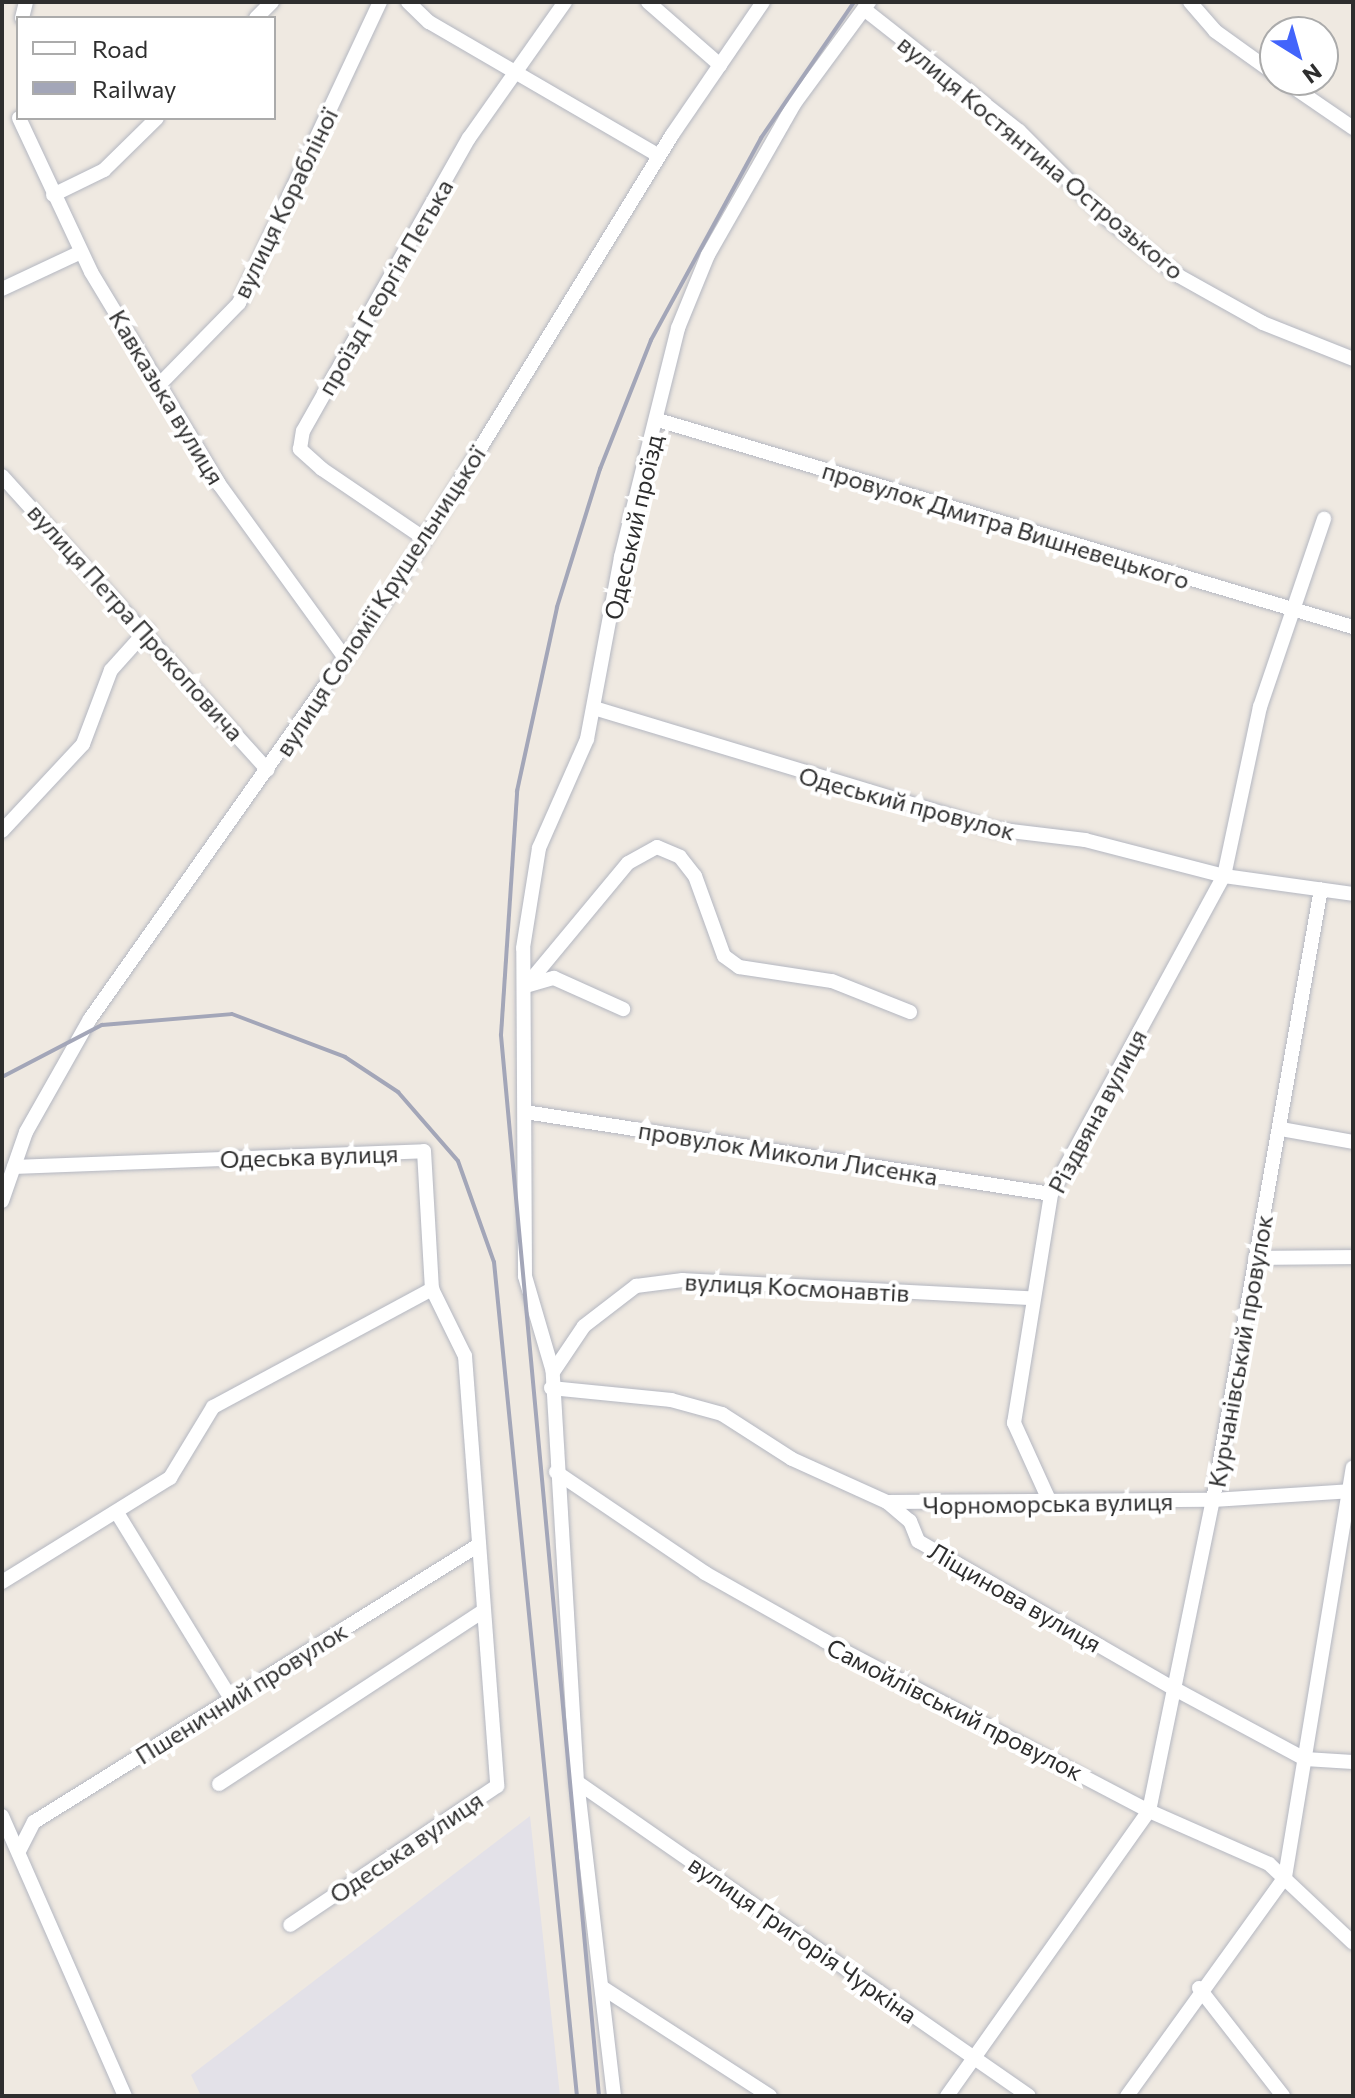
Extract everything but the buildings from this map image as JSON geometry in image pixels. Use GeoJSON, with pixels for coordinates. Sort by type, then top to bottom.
{"type":"FeatureCollection","features":[{"type":"Feature","properties":{"kind":"street","name":"вулиця Корабліної"},"geometry":{"type":"LineString","coordinates":[[161,383],[239,303],[380,2]]}},
{"type":"Feature","properties":{"kind":"street"},"geometry":{"type":"LineString","coordinates":[[408,2],[514,70],[659,156]]}},
{"type":"Feature","properties":{"kind":"street","name":"проїзд Георгія Петька"},"geometry":{"type":"LineString","coordinates":[[425,539],[311,459],[300,449],[303,431],[514,70],[565,2]]}},
{"type":"Feature","properties":{"kind":"street"},"geometry":{"type":"LineString","coordinates":[[648,2],[720,65]]}},
{"type":"Feature","properties":{"kind":"street","name":"вулиця Соломії Крушельницької"},"geometry":{"type":"LineString","coordinates":[[2,1201],[14,1167],[90,1019],[268,770],[425,539],[659,156],[763,2]]}},
{"type":"Feature","properties":{"kind":"street"},"geometry":{"type":"LineString","coordinates":[[1190,2],[1215,31],[1259,63]]}},
{"type":"Feature","properties":{"kind":"street","name":"вулиця Костянтина Острозького"},"geometry":{"type":"LineString","coordinates":[[866,5],[1019,131],[1169,269],[1263,323],[1353,359]]}},
{"type":"Feature","properties":{"kind":"street","name":"Одеський проїзд"},"geometry":{"type":"LineString","coordinates":[[614,2096],[577,1782],[552,1380],[525,1276],[523,948],[539,848],[566,795],[594,708],[621,557],[658,420],[678,328],[708,255],[794,104],[866,5]]}},
{"type":"Feature","properties":{"kind":"street"},"geometry":{"type":"LineString","coordinates":[[1306,96],[1353,128]]}},
{"type":"Feature","properties":{"kind":"street","name":"Кавказька вулиця"},"geometry":{"type":"LineString","coordinates":[[20,120],[81,252],[219,484],[345,658]]}},
{"type":"Feature","properties":{"kind":"street"},"geometry":{"type":"LineString","coordinates":[[53,195],[119,160],[155,120]]}},
{"type":"Feature","properties":{"kind":"street"},"geometry":{"type":"LineString","coordinates":[[2,289],[81,252]]}},
{"type":"Feature","properties":{"kind":"street","name":"провулок Дмитра Вишневецького"},"geometry":{"type":"LineString","coordinates":[[658,420],[1353,627]]}},
{"type":"Feature","properties":{"kind":"street","name":"вулиця Петра Прокоповича"},"geometry":{"type":"LineString","coordinates":[[2,476],[147,630],[268,770]]}},
{"type":"Feature","properties":{"kind":"street","name":"Різдвяна вулиця"},"geometry":{"type":"LineString","coordinates":[[1049,1500],[1014,1423],[1051,1194],[1224,876],[1260,707],[1298,612],[1324,519]]}},
{"type":"Feature","properties":{"kind":"street"},"geometry":{"type":"LineString","coordinates":[[2,831],[83,744],[111,670],[147,630]]}},
{"type":"Feature","properties":{"kind":"street","name":"Одеський провулок"},"geometry":{"type":"LineString","coordinates":[[594,708],[913,807],[1224,876]]}},
{"type":"Feature","properties":{"kind":"street"},"geometry":{"type":"LineString","coordinates":[[525,987],[628,863],[657,847],[680,857],[695,876],[724,956],[739,967],[832,981],[910,1012]]}},
{"type":"Feature","properties":{"kind":"street"},"geometry":{"type":"LineString","coordinates":[[1224,876],[1353,894]]}},
{"type":"Feature","properties":{"kind":"street","name":"Курчанівський провулок"},"geometry":{"type":"LineString","coordinates":[[1149,1811],[1213,1500],[1321,889]]}},
{"type":"Feature","properties":{"kind":"street"},"geometry":{"type":"LineString","coordinates":[[525,987],[554,978],[623,1009]]}},
{"type":"Feature","properties":{"kind":"street","name":"провулок Миколи Лисенка"},"geometry":{"type":"LineString","coordinates":[[525,1112],[1051,1194]]}},
{"type":"Feature","properties":{"kind":"street"},"geometry":{"type":"LineString","coordinates":[[1281,1129],[1353,1142]]}},
{"type":"Feature","properties":{"kind":"street","name":"Одеська вулиця"},"geometry":{"type":"LineString","coordinates":[[14,1167],[424,1151],[432,1289],[465,1356],[497,1786],[290,1925]]}},
{"type":"Feature","properties":{"kind":"street"},"geometry":{"type":"LineString","coordinates":[[1255,1258],[1353,1257]]}},
{"type":"Feature","properties":{"kind":"street","name":"вулиця Космонавтів"},"geometry":{"type":"LineString","coordinates":[[552,1380],[584,1326],[636,1286],[683,1280],[1032,1298]]}},
{"type":"Feature","properties":{"kind":"street"},"geometry":{"type":"LineString","coordinates":[[2,1582],[119,1516],[170,1478],[213,1407],[432,1289]]}},
{"type":"Feature","properties":{"kind":"street","name":"Ліщинова вулиця"},"geometry":{"type":"LineString","coordinates":[[552,1380],[696,1405],[826,1477],[887,1502],[910,1521],[918,1541],[1173,1688],[1305,1759],[1353,1762]]}},
{"type":"Feature","properties":{"kind":"street"},"geometry":{"type":"LineString","coordinates":[[1127,2096],[1199,1988],[1285,1877],[1353,1468]]}},
{"type":"Feature","properties":{"kind":"street","name":"Самойлівський провулок"},"geometry":{"type":"LineString","coordinates":[[556,1472],[705,1573],[1149,1811],[1285,1877],[1353,1943]]}},
{"type":"Feature","properties":{"kind":"street","name":"Чорноморська вулиця"},"geometry":{"type":"LineString","coordinates":[[887,1502],[1213,1500],[1351,1491]]}},
{"type":"Feature","properties":{"kind":"street"},"geometry":{"type":"LineString","coordinates":[[119,1516],[231,1699]]}},
{"type":"Feature","properties":{"kind":"street","name":"Пшеничний провулок"},"geometry":{"type":"LineString","coordinates":[[19,1851],[34,1822],[477,1546]]}},
{"type":"Feature","properties":{"kind":"street"},"geometry":{"type":"LineString","coordinates":[[219,1784],[482,1612]]}},
{"type":"Feature","properties":{"kind":"street","name":"вулиця Григорія Чуркіна"},"geometry":{"type":"LineString","coordinates":[[577,1782],[1029,2096]]}},
{"type":"Feature","properties":{"kind":"street"},"geometry":{"type":"LineString","coordinates":[[947,2096],[1149,1811]]}},
{"type":"Feature","properties":{"kind":"street"},"geometry":{"type":"LineString","coordinates":[[2,1816],[125,2096]]}},
{"type":"Feature","properties":{"kind":"street"},"geometry":{"type":"LineString","coordinates":[[603,1988],[770,2096]]}},
{"type":"Feature","properties":{"kind":"street"},"geometry":{"type":"LineString","coordinates":[[1199,1988],[1283,2096]]}},
{"type":"Feature","properties":{"kind":"shaded area"},"geometry":{"type":"Polygon","coordinates":[[[530,1816],[560,2096],[201,2096],[191,2075],[530,1816]]]}},
{"type":"Feature","properties":{"kind":"railway"},"geometry":{"type":"LineString","coordinates":[[599,2096],[501,1035],[517,791],[557,607],[600,469],[651,340],[761,138],[854,2]]}},
{"type":"Feature","properties":{"kind":"railway"},"geometry":{"type":"LineString","coordinates":[[2,1077],[102,1025],[232,1014],[345,1057],[398,1092],[458,1161],[494,1262],[577,2096]]}}]}
